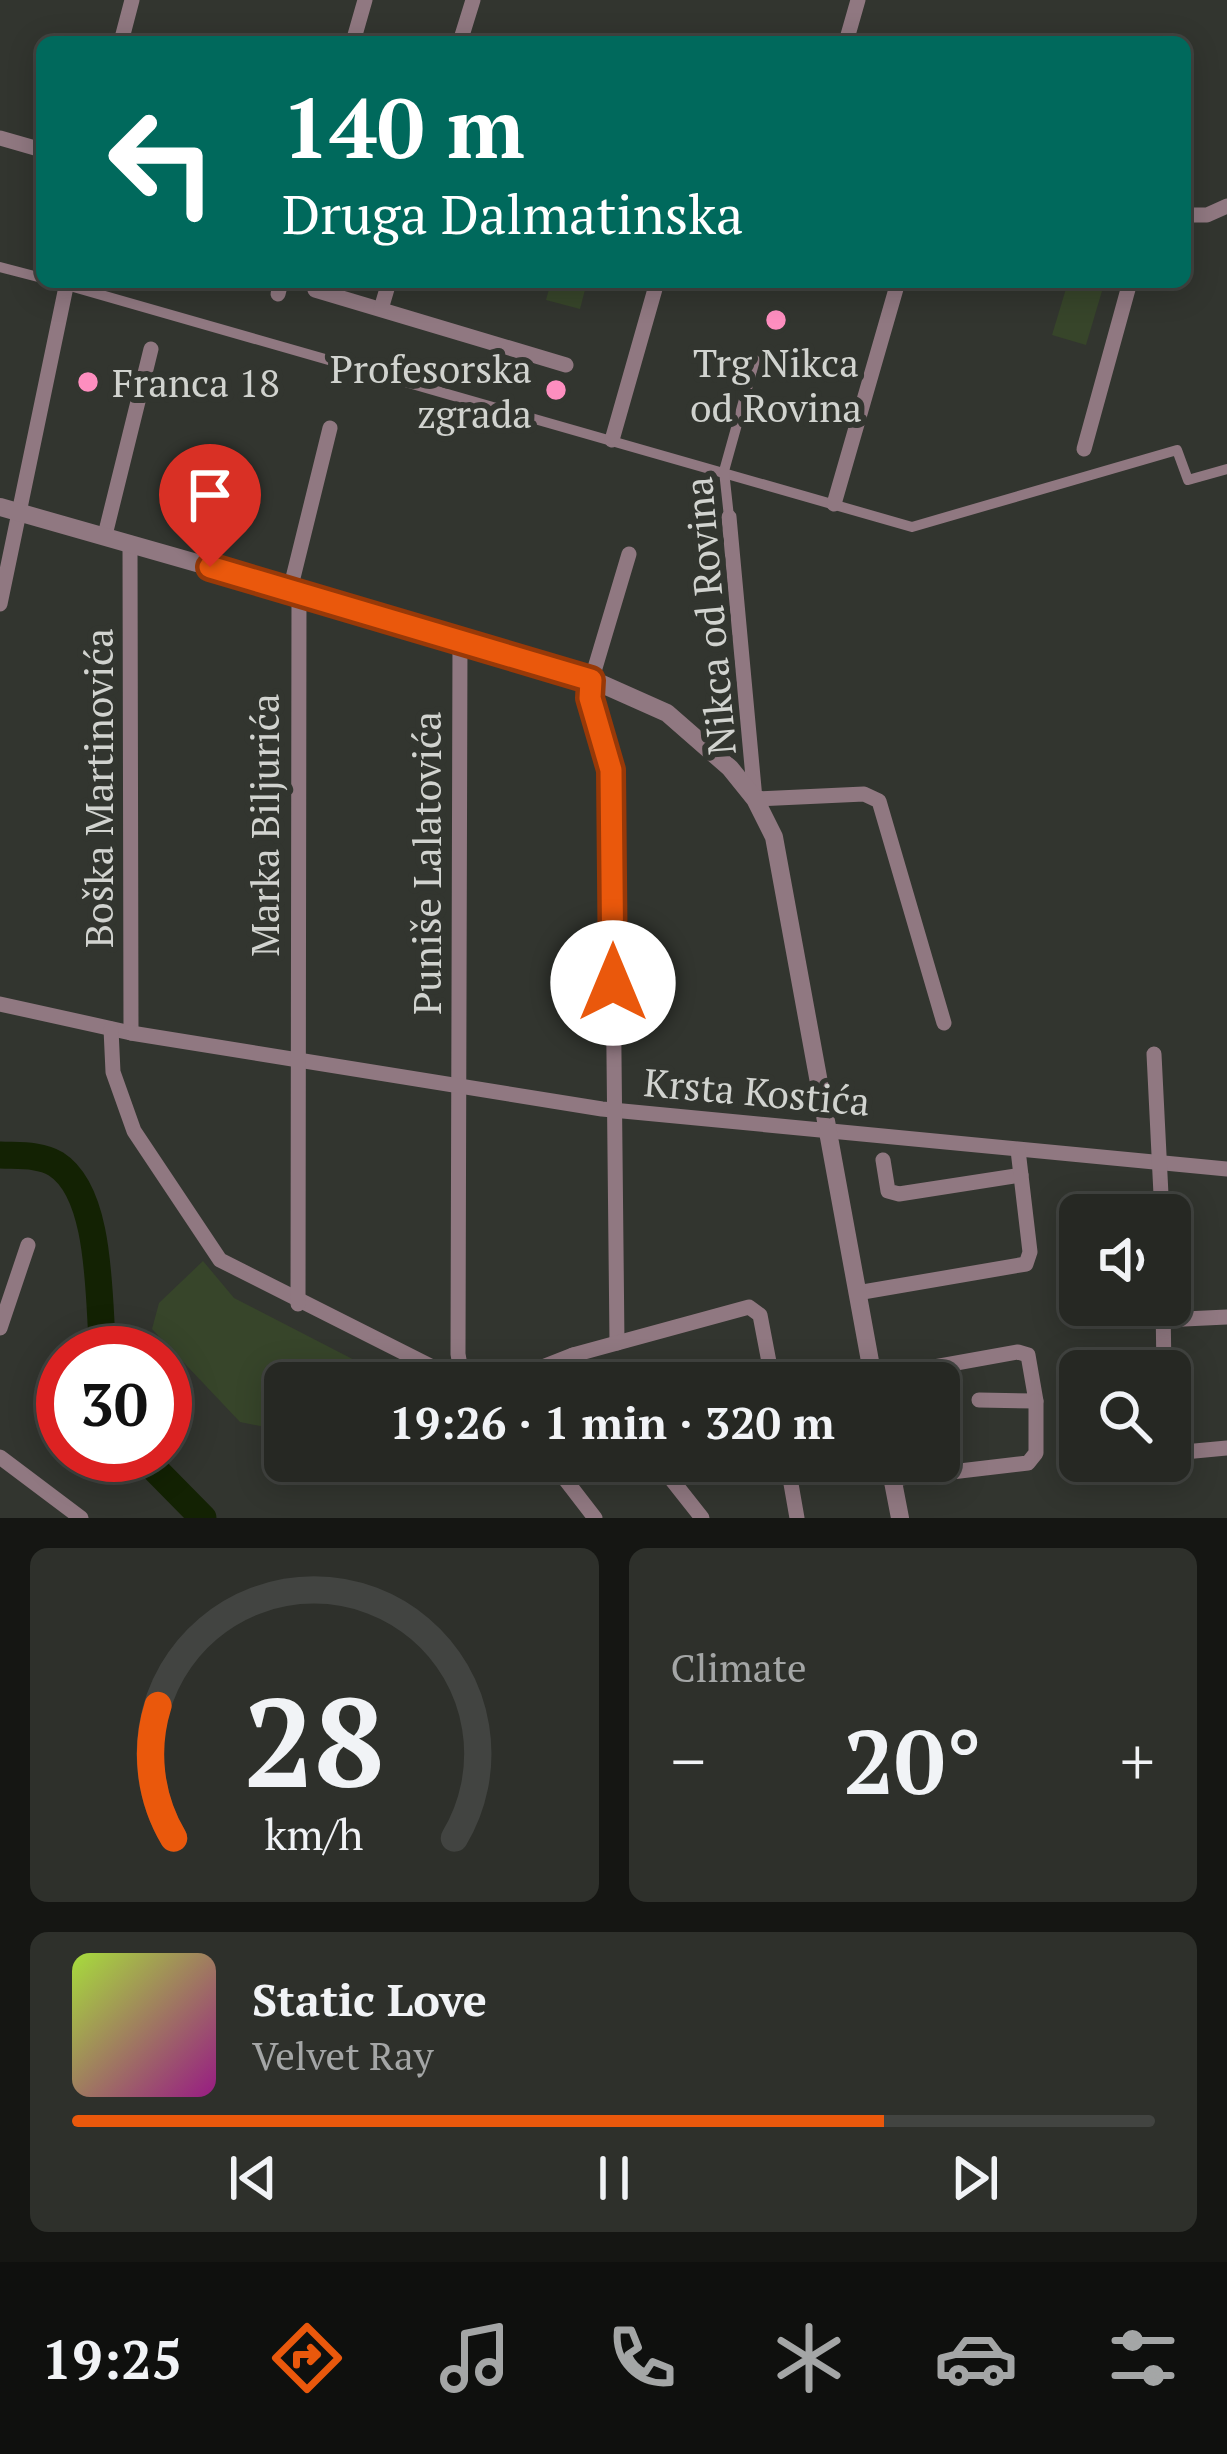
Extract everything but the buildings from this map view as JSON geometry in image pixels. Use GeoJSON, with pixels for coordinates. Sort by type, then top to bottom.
{"type":"FeatureCollection","features":[{"type":"Feature","properties":{"kind":"street"},"geometry":{"type":"LineString","coordinates":[[123,36],[132,0]]}},
{"type":"Feature","properties":{"kind":"street"},"geometry":{"type":"LineString","coordinates":[[355,36],[365,0]]}},
{"type":"Feature","properties":{"kind":"street"},"geometry":{"type":"LineString","coordinates":[[462,36],[473,0]]}},
{"type":"Feature","properties":{"kind":"street"},"geometry":{"type":"LineString","coordinates":[[848,36],[858,0]]}},
{"type":"Feature","properties":{"kind":"street"},"geometry":{"type":"LineString","coordinates":[[0,138],[36,148]]}},
{"type":"Feature","properties":{"kind":"street"},"geometry":{"type":"LineString","coordinates":[[1191,215],[1207,215],[1227,206]]}},
{"type":"Feature","properties":{"kind":"street"},"geometry":{"type":"LineString","coordinates":[[0,267],[36,276]]}},
{"type":"Feature","properties":{"kind":"street"},"geometry":{"type":"LineString","coordinates":[[0,604],[10,509],[62,288]]}},
{"type":"Feature","properties":{"kind":"street"},"geometry":{"type":"LineString","coordinates":[[80,288],[911,527],[1177,450],[1188,480],[1227,469]]}},
{"type":"Feature","properties":{"kind":"street"},"geometry":{"type":"LineString","coordinates":[[381,309],[387,288]]}},
{"type":"Feature","properties":{"kind":"street"},"geometry":{"type":"LineString","coordinates":[[612,440],[655,288]]}},
{"type":"Feature","properties":{"kind":"street"},"geometry":{"type":"LineString","coordinates":[[834,503],[896,288]]}},
{"type":"Feature","properties":{"kind":"street"},"geometry":{"type":"LineString","coordinates":[[1084,449],[1128,288]]}},
{"type":"Feature","properties":{"kind":"street"},"geometry":{"type":"LineString","coordinates":[[315,290],[566,365]]}},
{"type":"Feature","properties":{"kind":"street"},"geometry":{"type":"LineString","coordinates":[[104,535],[151,349]]}},
{"type":"Feature","properties":{"kind":"street","name":"Nikca od Rovina"},"geometry":{"type":"LineString","coordinates":[[755,360],[724,471],[755,799]]}},
{"type":"Feature","properties":{"kind":"street","name":"Marka Biljurića"},"geometry":{"type":"LineString","coordinates":[[298,1304],[294,592],[330,428]]}},
{"type":"Feature","properties":{"kind":"street"},"geometry":{"type":"LineString","coordinates":[[10,509],[591,680],[667,713],[730,768],[755,799],[774,837],[870,1362]]}},
{"type":"Feature","properties":{"kind":"street","name":"Boška Martinovića"},"geometry":{"type":"LineString","coordinates":[[130,543],[131,1033]]}},
{"type":"Feature","properties":{"kind":"street"},"geometry":{"type":"LineString","coordinates":[[617,1343],[611,770],[590,698],[591,680],[629,554]]}},
{"type":"Feature","properties":{"kind":"street","name":"Puniše Lalatovića"},"geometry":{"type":"LineString","coordinates":[[460,640],[461,1362]]}},
{"type":"Feature","properties":{"kind":"street"},"geometry":{"type":"LineString","coordinates":[[755,799],[864,794],[879,801],[944,1023]]}},
{"type":"Feature","properties":{"kind":"street","name":"Krsta Kostića"},"geometry":{"type":"LineString","coordinates":[[0,1004],[131,1033],[614,1111],[1227,1168]]}},
{"type":"Feature","properties":{"kind":"street"},"geometry":{"type":"LineString","coordinates":[[111,1029],[112,1072],[122,1104],[199,1237],[220,1260],[298,1304],[419,1362]]}},
{"type":"Feature","properties":{"kind":"street"},"geometry":{"type":"LineString","coordinates":[[1154,1054],[1162,1194]]}},
{"type":"Feature","properties":{"kind":"street"},"geometry":{"type":"LineString","coordinates":[[857,1293],[1026,1264],[1030,1252],[1018,1150]]}},
{"type":"Feature","properties":{"kind":"street"},"geometry":{"type":"LineString","coordinates":[[883,1160],[888,1191],[899,1194],[1021,1175]]}},
{"type":"Feature","properties":{"kind":"street"},"geometry":{"type":"LineString","coordinates":[[0,1328],[28,1245]]}},
{"type":"Feature","properties":{"kind":"street"},"geometry":{"type":"LineString","coordinates":[[555,1362],[748,1307],[760,1315],[769,1362]]}},
{"type":"Feature","properties":{"kind":"street"},"geometry":{"type":"LineString","coordinates":[[1191,1314],[1227,1317]]}},
{"type":"Feature","properties":{"kind":"street"},"geometry":{"type":"LineString","coordinates":[[960,1364],[1018,1352],[1030,1359],[1036,1401],[1036,1453],[1028,1463],[960,1466]]}},
{"type":"Feature","properties":{"kind":"street"},"geometry":{"type":"LineString","coordinates":[[573,1355],[578,1362]]}},
{"type":"Feature","properties":{"kind":"street"},"geometry":{"type":"LineString","coordinates":[[979,1400],[1036,1401]]}},
{"type":"Feature","properties":{"kind":"street"},"geometry":{"type":"LineString","coordinates":[[1191,1451],[1227,1448]]}},
{"type":"Feature","properties":{"kind":"street"},"geometry":{"type":"LineString","coordinates":[[0,1457],[71,1514]]}},
{"type":"Feature","properties":{"kind":"street"},"geometry":{"type":"LineString","coordinates":[[567,1482],[595,1518]]}},
{"type":"Feature","properties":{"kind":"street"},"geometry":{"type":"LineString","coordinates":[[673,1482],[701,1518]]}},
{"type":"Feature","properties":{"kind":"street"},"geometry":{"type":"LineString","coordinates":[[791,1482],[797,1518]]}},
{"type":"Feature","properties":{"kind":"street"},"geometry":{"type":"LineString","coordinates":[[893,1482],[900,1518]]}},
{"type":"Feature","properties":{"kind":"green space"},"geometry":{"type":"Polygon","coordinates":[[[549,288],[585,288],[580,309],[546,300],[549,288]]]}},
{"type":"Feature","properties":{"kind":"green space"},"geometry":{"type":"Polygon","coordinates":[[[1066,288],[1102,291],[1086,345],[1052,335],[1066,288]]]}},
{"type":"Feature","properties":{"kind":"green space"},"geometry":{"type":"Polygon","coordinates":[[[203,1261],[234,1298],[358,1362],[264,1362],[264,1427],[240,1422],[192,1371],[192,1326],[153,1326],[159,1303],[203,1261]]]}},
{"type":"Feature","properties":{"kind":"waterway"},"geometry":{"type":"LineString","coordinates":[[0,1155],[50,1161],[71,1179],[90,1224],[101,1326]]}},
{"type":"Feature","properties":{"kind":"waterway"},"geometry":{"type":"LineString","coordinates":[[168,1482],[203,1518]]}},
{"type":"Feature","properties":{"kind":"place","name":"Trg Nikca od Rovina"},"geometry":{"type":"Point","coordinates":[776,320]}},
{"type":"Feature","properties":{"kind":"place","name":"Franca 18"},"geometry":{"type":"Point","coordinates":[88,382]}},
{"type":"Feature","properties":{"kind":"place","name":"Profesorska zgrada"},"geometry":{"type":"Point","coordinates":[556,390]}},
{"type":"Feature","properties":{"kind":"route"},"geometry":{"type":"LineString","coordinates":[[210,567],[566,668],[591,680],[590,698],[608,746],[611,770],[613,983]]}}]}
